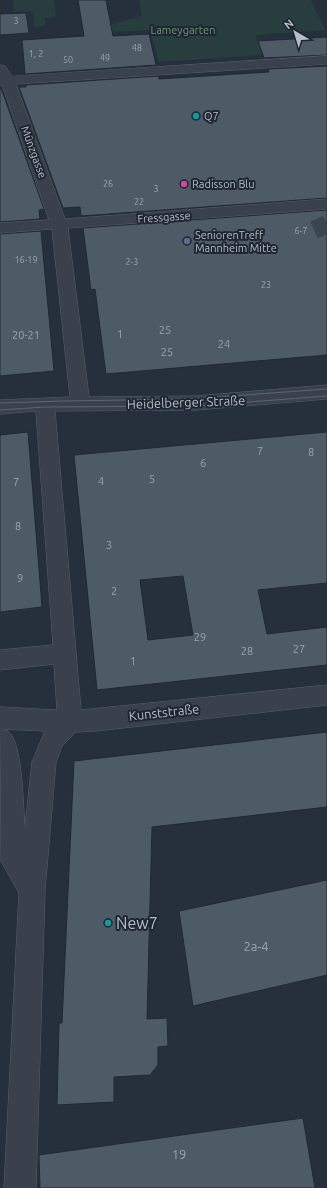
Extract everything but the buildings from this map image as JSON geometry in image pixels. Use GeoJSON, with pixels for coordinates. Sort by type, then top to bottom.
{"type":"FeatureCollection","features":[{"type":"Feature","properties":{"kind":"street"},"geometry":{"type":"LineString","coordinates":[[3,77],[327,60]]}},
{"type":"Feature","properties":{"kind":"street","name":"Münzgasse"},"geometry":{"type":"LineString","coordinates":[[3,77],[59,224],[80,404]]}},
{"type":"Feature","properties":{"kind":"street","name":"Fressgasse"},"geometry":{"type":"LineString","coordinates":[[0,228],[327,204]]}},
{"type":"Feature","properties":{"kind":"street","name":"Heidelberger Straße"},"geometry":{"type":"LineString","coordinates":[[0,407],[45,404],[196,403],[327,392]]}},
{"type":"Feature","properties":{"kind":"street"},"geometry":{"type":"LineString","coordinates":[[20,1188],[32,890],[44,762],[52,740],[70,721],[45,404]]}},
{"type":"Feature","properties":{"kind":"street"},"geometry":{"type":"LineString","coordinates":[[0,660],[65,653]]}},
{"type":"Feature","properties":{"kind":"street","name":"Kunststraße"},"geometry":{"type":"LineString","coordinates":[[0,718],[70,721],[327,695]]}},
{"type":"Feature","properties":{"kind":"street"},"geometry":{"type":"LineString","coordinates":[[0,739],[4,746],[8,760],[7,862],[32,890]]}},
{"type":"Feature","properties":{"kind":"street"},"geometry":{"type":"LineString","coordinates":[[7,862],[27,851],[38,834]]}},
{"type":"Feature","properties":{"kind":"green space"},"geometry":{"type":"Polygon","coordinates":[[[13,0],[54,0],[56,17],[45,18],[45,26],[34,27],[33,11],[14,12],[13,0]]]}},
{"type":"Feature","properties":{"kind":"green space","name":"Lameygarten"},"geometry":{"type":"Polygon","coordinates":[[[139,0],[311,0],[325,30],[255,35],[262,55],[159,62],[150,30],[110,32],[109,25],[142,16],[139,0]]]}},
{"type":"Feature","properties":{"kind":"tunnel"},"geometry":{"type":"LineString","coordinates":[[314,230],[327,224]]}},
{"type":"Feature","properties":{"kind":"tram line"},"geometry":{"type":"LineString","coordinates":[[0,403],[190,399],[327,389]]}},
{"type":"Feature","properties":{"kind":"tram line"},"geometry":{"type":"LineString","coordinates":[[0,410],[45,407],[196,406],[327,396]]}},
{"type":"Feature","properties":{"kind":"place","name":"Q7"},"geometry":{"type":"Point","coordinates":[196,116]}},
{"type":"Feature","properties":{"kind":"place","name":"Radisson Blu"},"geometry":{"type":"Point","coordinates":[184,184]}},
{"type":"Feature","properties":{"kind":"place","name":"SeniorenTreff Mannheim Mitte"},"geometry":{"type":"Point","coordinates":[187,241]}},
{"type":"Feature","properties":{"kind":"place","name":"New7"},"geometry":{"type":"Point","coordinates":[108,923]}}]}
